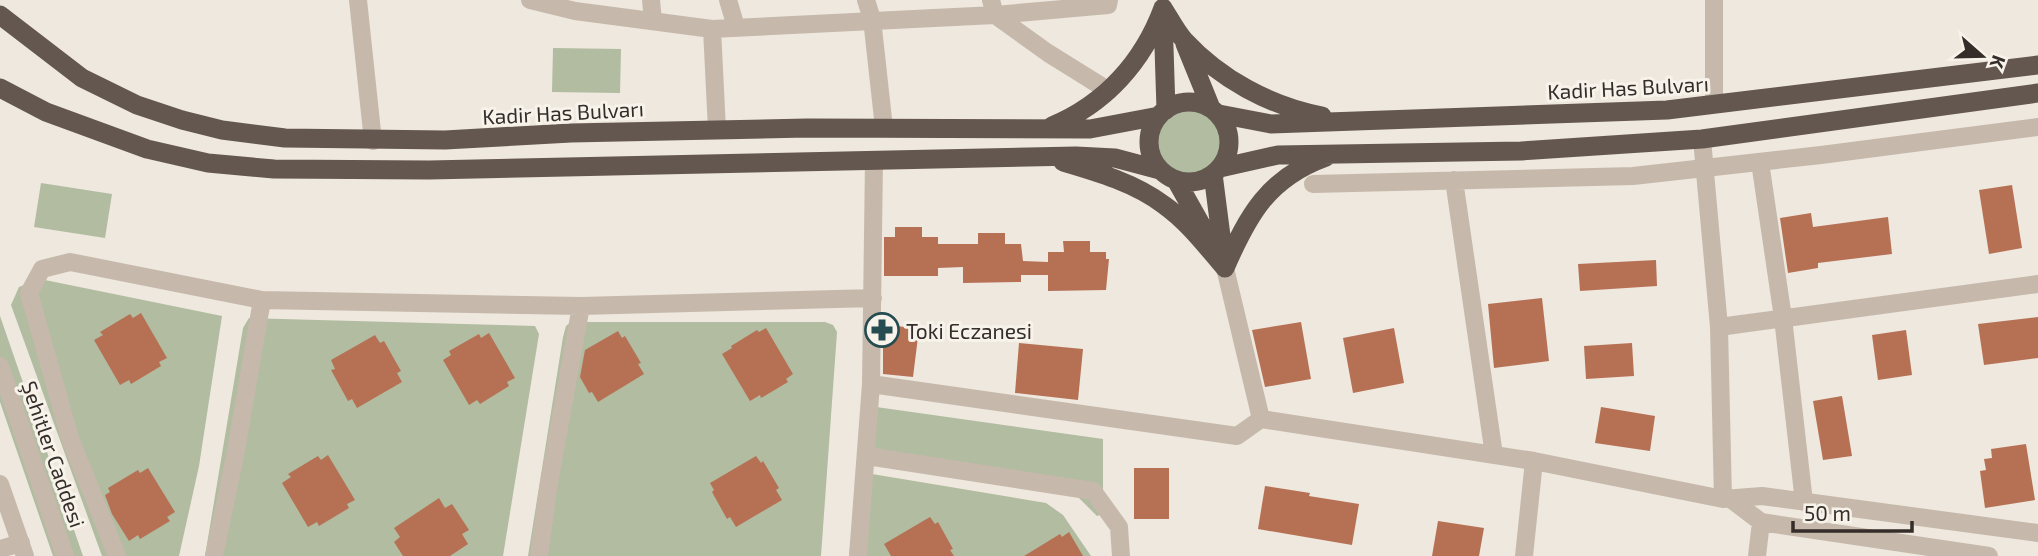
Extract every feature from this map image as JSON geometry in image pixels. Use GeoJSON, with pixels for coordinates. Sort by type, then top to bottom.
{"type":"FeatureCollection","features":[{"type":"Feature","properties":{"kind":"highway"},"geometry":{"type":"LineString","coordinates":[[1162,4],[1183,39],[1215,111],[1224,122],[1230,141],[1217,171],[1225,268]]}},
{"type":"Feature","properties":{"kind":"highway"},"geometry":{"type":"LineString","coordinates":[[1046,128],[1084,110],[1109,91],[1141,54],[1162,4]]}},
{"type":"Feature","properties":{"kind":"highway"},"geometry":{"type":"LineString","coordinates":[[1162,4],[1162,113]]}},
{"type":"Feature","properties":{"kind":"highway","name":"Kadir Has Bulvarı"},"geometry":{"type":"LineString","coordinates":[[0,15],[82,78],[109,93],[165,116],[251,135],[373,141],[717,130],[1108,127],[1162,113]]}},
{"type":"Feature","properties":{"kind":"highway"},"geometry":{"type":"LineString","coordinates":[[1183,39],[1222,73],[1255,93],[1315,115],[1359,121]]}},
{"type":"Feature","properties":{"kind":"highway","name":"Kadir Has Bulvarı"},"geometry":{"type":"LineString","coordinates":[[1215,111],[1270,124],[1667,110],[2038,65]]}},
{"type":"Feature","properties":{"kind":"highway"},"geometry":{"type":"LineString","coordinates":[[0,88],[46,112],[127,142],[177,157],[241,167],[429,170],[1096,156],[1138,163],[1195,182],[1217,171],[1278,155],[1521,151],[1702,139],[2038,93]]}},
{"type":"Feature","properties":{"kind":"highway"},"geometry":{"type":"LineString","coordinates":[[1215,111],[1193,102],[1174,105],[1162,113],[1153,124],[1149,143],[1151,153],[1168,175],[1225,268]]}},
{"type":"Feature","properties":{"kind":"highway"},"geometry":{"type":"LineString","coordinates":[[1225,268],[1252,212],[1266,194],[1295,172],[1340,153]]}},
{"type":"Feature","properties":{"kind":"highway"},"geometry":{"type":"LineString","coordinates":[[1041,156],[1111,178],[1155,198],[1180,218],[1225,268]]}},
{"type":"Feature","properties":{"kind":"street"},"geometry":{"type":"LineString","coordinates":[[358,0],[373,141]]}},
{"type":"Feature","properties":{"kind":"street"},"geometry":{"type":"LineString","coordinates":[[530,0],[575,11],[712,29],[872,19],[993,7],[1108,5],[1109,0]]}},
{"type":"Feature","properties":{"kind":"street"},"geometry":{"type":"LineString","coordinates":[[650,0],[653,21]]}},
{"type":"Feature","properties":{"kind":"street"},"geometry":{"type":"LineString","coordinates":[[728,0],[736,27]]}},
{"type":"Feature","properties":{"kind":"street"},"geometry":{"type":"LineString","coordinates":[[866,0],[872,19],[884,128]]}},
{"type":"Feature","properties":{"kind":"street"},"geometry":{"type":"LineString","coordinates":[[1714,0],[1714,104]]}},
{"type":"Feature","properties":{"kind":"street"},"geometry":{"type":"LineString","coordinates":[[993,7],[1048,53],[1109,91]]}},
{"type":"Feature","properties":{"kind":"street"},"geometry":{"type":"LineString","coordinates":[[712,29],[717,130]]}},
{"type":"Feature","properties":{"kind":"street"},"geometry":{"type":"LineString","coordinates":[[1313,184],[1633,176],[2038,127]]}},
{"type":"Feature","properties":{"kind":"street"},"geometry":{"type":"LineString","coordinates":[[1702,139],[1719,327],[1728,499]]}},
{"type":"Feature","properties":{"kind":"street"},"geometry":{"type":"LineString","coordinates":[[1466,152],[1462,180],[1494,455]]}},
{"type":"Feature","properties":{"kind":"street"},"geometry":{"type":"LineString","coordinates":[[858,556],[871,384],[874,159]]}},
{"type":"Feature","properties":{"kind":"street"},"geometry":{"type":"LineString","coordinates":[[1760,162],[1783,318],[1804,502]]}},
{"type":"Feature","properties":{"kind":"street"},"geometry":{"type":"LineString","coordinates":[[117,556],[70,438],[29,293],[42,269],[70,262],[262,300],[582,306],[873,298]]}},
{"type":"Feature","properties":{"kind":"street"},"geometry":{"type":"LineString","coordinates":[[1225,268],[1261,419]]}},
{"type":"Feature","properties":{"kind":"street"},"geometry":{"type":"LineString","coordinates":[[1719,327],[2038,284]]}},
{"type":"Feature","properties":{"kind":"street"},"geometry":{"type":"LineString","coordinates":[[214,556],[235,456],[262,300]]}},
{"type":"Feature","properties":{"kind":"street"},"geometry":{"type":"LineString","coordinates":[[539,556],[548,489],[582,306]]}},
{"type":"Feature","properties":{"kind":"street","name":"Şehitler Caddesi"},"geometry":{"type":"LineString","coordinates":[[0,366],[65,556]]}},
{"type":"Feature","properties":{"kind":"street"},"geometry":{"type":"LineString","coordinates":[[871,384],[1237,436],[1261,419],[1534,461],[1728,499],[1762,496],[2038,533]]}},
{"type":"Feature","properties":{"kind":"street"},"geometry":{"type":"LineString","coordinates":[[867,456],[1093,491],[1119,527],[1121,556]]}},
{"type":"Feature","properties":{"kind":"street"},"geometry":{"type":"LineString","coordinates":[[1524,556],[1534,461]]}},
{"type":"Feature","properties":{"kind":"street"},"geometry":{"type":"LineString","coordinates":[[0,484],[23,550],[0,549]]}},
{"type":"Feature","properties":{"kind":"street"},"geometry":{"type":"LineString","coordinates":[[1728,499],[1761,522],[1881,548],[1989,556]]}},
{"type":"Feature","properties":{"kind":"street"},"geometry":{"type":"LineString","coordinates":[[1757,556],[1761,522]]}},
{"type":"Feature","properties":{"kind":"green space"},"geometry":{"type":"Polygon","coordinates":[[[553,48],[621,49],[620,93],[552,92],[553,48]]]}},
{"type":"Feature","properties":{"kind":"green space"},"geometry":{"type":"Polygon","coordinates":[[[1189,110],[1201,112],[1212,119],[1219,130],[1219,154],[1212,165],[1201,172],[1189,174],[1177,172],[1166,165],[1159,154],[1157,142],[1159,130],[1166,119],[1177,112],[1189,110]]]}},
{"type":"Feature","properties":{"kind":"green space"},"geometry":{"type":"Polygon","coordinates":[[[41,183],[112,194],[105,238],[34,227],[41,183]]]}},
{"type":"Feature","properties":{"kind":"green space"},"geometry":{"type":"Polygon","coordinates":[[[40,279],[222,316],[199,466],[179,556],[102,556],[11,305],[19,287],[40,279]]]}},
{"type":"Feature","properties":{"kind":"green space"},"geometry":{"type":"Polygon","coordinates":[[[0,316],[83,556],[53,556],[0,402],[0,316]]]}},
{"type":"Feature","properties":{"kind":"green space"},"geometry":{"type":"Polygon","coordinates":[[[249,318],[535,326],[539,334],[503,556],[205,556],[243,328],[249,318]]]}},
{"type":"Feature","properties":{"kind":"green space"},"geometry":{"type":"Polygon","coordinates":[[[571,322],[825,322],[833,325],[837,332],[821,556],[528,556],[563,337],[566,326],[571,322]]]}},
{"type":"Feature","properties":{"kind":"green space"},"geometry":{"type":"Polygon","coordinates":[[[862,405],[1103,439],[1103,514],[1097,516],[1077,496],[860,447],[862,405]]]}},
{"type":"Feature","properties":{"kind":"green space"},"geometry":{"type":"Polygon","coordinates":[[[860,472],[1046,503],[1063,515],[1091,556],[849,556],[860,472]]]}},
{"type":"Feature","properties":{"kind":"building"},"geometry":{"type":"Polygon","coordinates":[[[2012,185],[2022,248],[1989,254],[1979,190],[2012,185]]]}},
{"type":"Feature","properties":{"kind":"building"},"geometry":{"type":"Polygon","coordinates":[[[1811,213],[1813,227],[1888,217],[1892,254],[1818,263],[1818,268],[1788,273],[1780,218],[1811,213]]]}},
{"type":"Feature","properties":{"kind":"building"},"geometry":{"type":"Polygon","coordinates":[[[895,227],[922,227],[922,237],[938,237],[938,244],[978,244],[978,233],[1005,233],[1005,244],[1021,244],[1023,261],[1048,262],[1048,252],[1064,252],[1063,241],[1090,241],[1090,252],[1106,252],[1106,259],[1109,259],[1106,290],[1048,291],[1048,275],[1021,275],[1021,282],[963,283],[963,267],[938,268],[938,276],[884,276],[884,237],[895,237],[895,227]]]}},
{"type":"Feature","properties":{"kind":"building"},"geometry":{"type":"Polygon","coordinates":[[[1656,260],[1657,286],[1580,291],[1578,264],[1656,260]]]}},
{"type":"Feature","properties":{"kind":"building"},"geometry":{"type":"Polygon","coordinates":[[[1542,298],[1549,361],[1494,368],[1488,304],[1542,298]]]}},
{"type":"Feature","properties":{"kind":"building"},"geometry":{"type":"Polygon","coordinates":[[[141,313],[167,358],[159,362],[161,366],[131,384],[129,380],[120,385],[94,340],[103,335],[100,332],[130,314],[133,318],[141,313]]]}},
{"type":"Feature","properties":{"kind":"building"},"geometry":{"type":"Polygon","coordinates":[[[2038,317],[2038,358],[1984,365],[1978,324],[2038,317]]]}},
{"type":"Feature","properties":{"kind":"building"},"geometry":{"type":"Polygon","coordinates":[[[1301,322],[1311,379],[1265,387],[1252,330],[1301,322]]]}},
{"type":"Feature","properties":{"kind":"building"},"geometry":{"type":"Polygon","coordinates":[[[883,324],[919,329],[913,377],[883,374],[883,324]]]}},
{"type":"Feature","properties":{"kind":"building"},"geometry":{"type":"Polygon","coordinates":[[[766,328],[793,374],[786,379],[788,382],[761,398],[760,395],[750,401],[722,354],[757,330],[759,332],[766,328]]]}},
{"type":"Feature","properties":{"kind":"building"},"geometry":{"type":"Polygon","coordinates":[[[1394,328],[1404,383],[1353,393],[1343,338],[1394,328]]]}},
{"type":"Feature","properties":{"kind":"building"},"geometry":{"type":"Polygon","coordinates":[[[1906,330],[1912,375],[1878,380],[1872,335],[1906,330]]]}},
{"type":"Feature","properties":{"kind":"building"},"geometry":{"type":"Polygon","coordinates":[[[618,331],[622,338],[625,336],[641,363],[638,364],[644,374],[598,402],[580,377],[585,350],[618,331]]]}},
{"type":"Feature","properties":{"kind":"building"},"geometry":{"type":"Polygon","coordinates":[[[489,333],[515,378],[507,382],[509,386],[480,404],[477,400],[469,405],[443,360],[451,355],[449,351],[479,334],[481,338],[489,333]]]}},
{"type":"Feature","properties":{"kind":"building"},"geometry":{"type":"Polygon","coordinates":[[[375,335],[380,343],[384,341],[401,371],[397,373],[402,382],[357,408],[352,399],[348,401],[331,370],[335,369],[331,360],[375,335]]]}},
{"type":"Feature","properties":{"kind":"building"},"geometry":{"type":"Polygon","coordinates":[[[1019,343],[1083,349],[1078,400],[1015,393],[1019,343]]]}},
{"type":"Feature","properties":{"kind":"building"},"geometry":{"type":"Polygon","coordinates":[[[1632,343],[1634,376],[1586,379],[1584,346],[1632,343]]]}},
{"type":"Feature","properties":{"kind":"building"},"geometry":{"type":"Polygon","coordinates":[[[1842,396],[1852,456],[1823,460],[1813,401],[1842,396]]]}},
{"type":"Feature","properties":{"kind":"building"},"geometry":{"type":"Polygon","coordinates":[[[1601,407],[1655,416],[1650,451],[1595,443],[1601,407]]]}},
{"type":"Feature","properties":{"kind":"building"},"geometry":{"type":"Polygon","coordinates":[[[2026,444],[2035,500],[1985,508],[1980,471],[1986,470],[1984,459],[1992,458],[1991,449],[2026,444]]]}},
{"type":"Feature","properties":{"kind":"building"},"geometry":{"type":"Polygon","coordinates":[[[328,455],[355,500],[347,504],[349,508],[319,526],[317,522],[308,527],[282,483],[291,477],[288,474],[318,456],[321,460],[328,455]]]}},
{"type":"Feature","properties":{"kind":"building"},"geometry":{"type":"Polygon","coordinates":[[[756,456],[761,463],[763,461],[779,488],[776,490],[782,500],[736,527],[730,517],[727,519],[710,483],[756,456]]]}},
{"type":"Feature","properties":{"kind":"building"},"geometry":{"type":"Polygon","coordinates":[[[148,468],[175,512],[167,517],[170,521],[140,539],[138,535],[129,541],[112,514],[105,495],[110,492],[108,488],[138,470],[140,473],[148,468]]]}},
{"type":"Feature","properties":{"kind":"building"},"geometry":{"type":"Polygon","coordinates":[[[1134,468],[1169,468],[1169,519],[1134,519],[1134,468]]]}},
{"type":"Feature","properties":{"kind":"building"},"geometry":{"type":"Polygon","coordinates":[[[1265,486],[1359,504],[1352,545],[1258,529],[1265,486]]]}},
{"type":"Feature","properties":{"kind":"building"},"geometry":{"type":"Polygon","coordinates":[[[439,498],[445,508],[452,504],[469,530],[462,534],[468,544],[450,556],[403,556],[394,542],[400,537],[394,528],[439,498]]]}},
{"type":"Feature","properties":{"kind":"building"},"geometry":{"type":"Polygon","coordinates":[[[930,517],[935,524],[938,522],[954,556],[891,556],[884,544],[930,517]]]}},
{"type":"Feature","properties":{"kind":"building"},"geometry":{"type":"Polygon","coordinates":[[[1438,521],[1484,528],[1479,556],[1432,556],[1438,521]]]}},
{"type":"Feature","properties":{"kind":"building"},"geometry":{"type":"Polygon","coordinates":[[[1069,532],[1083,556],[1024,556],[1060,534],[1062,537],[1069,532]]]}},
{"type":"Feature","properties":{"kind":"place","name":"Toki Eczanesi"},"geometry":{"type":"Point","coordinates":[882,330]}}]}
